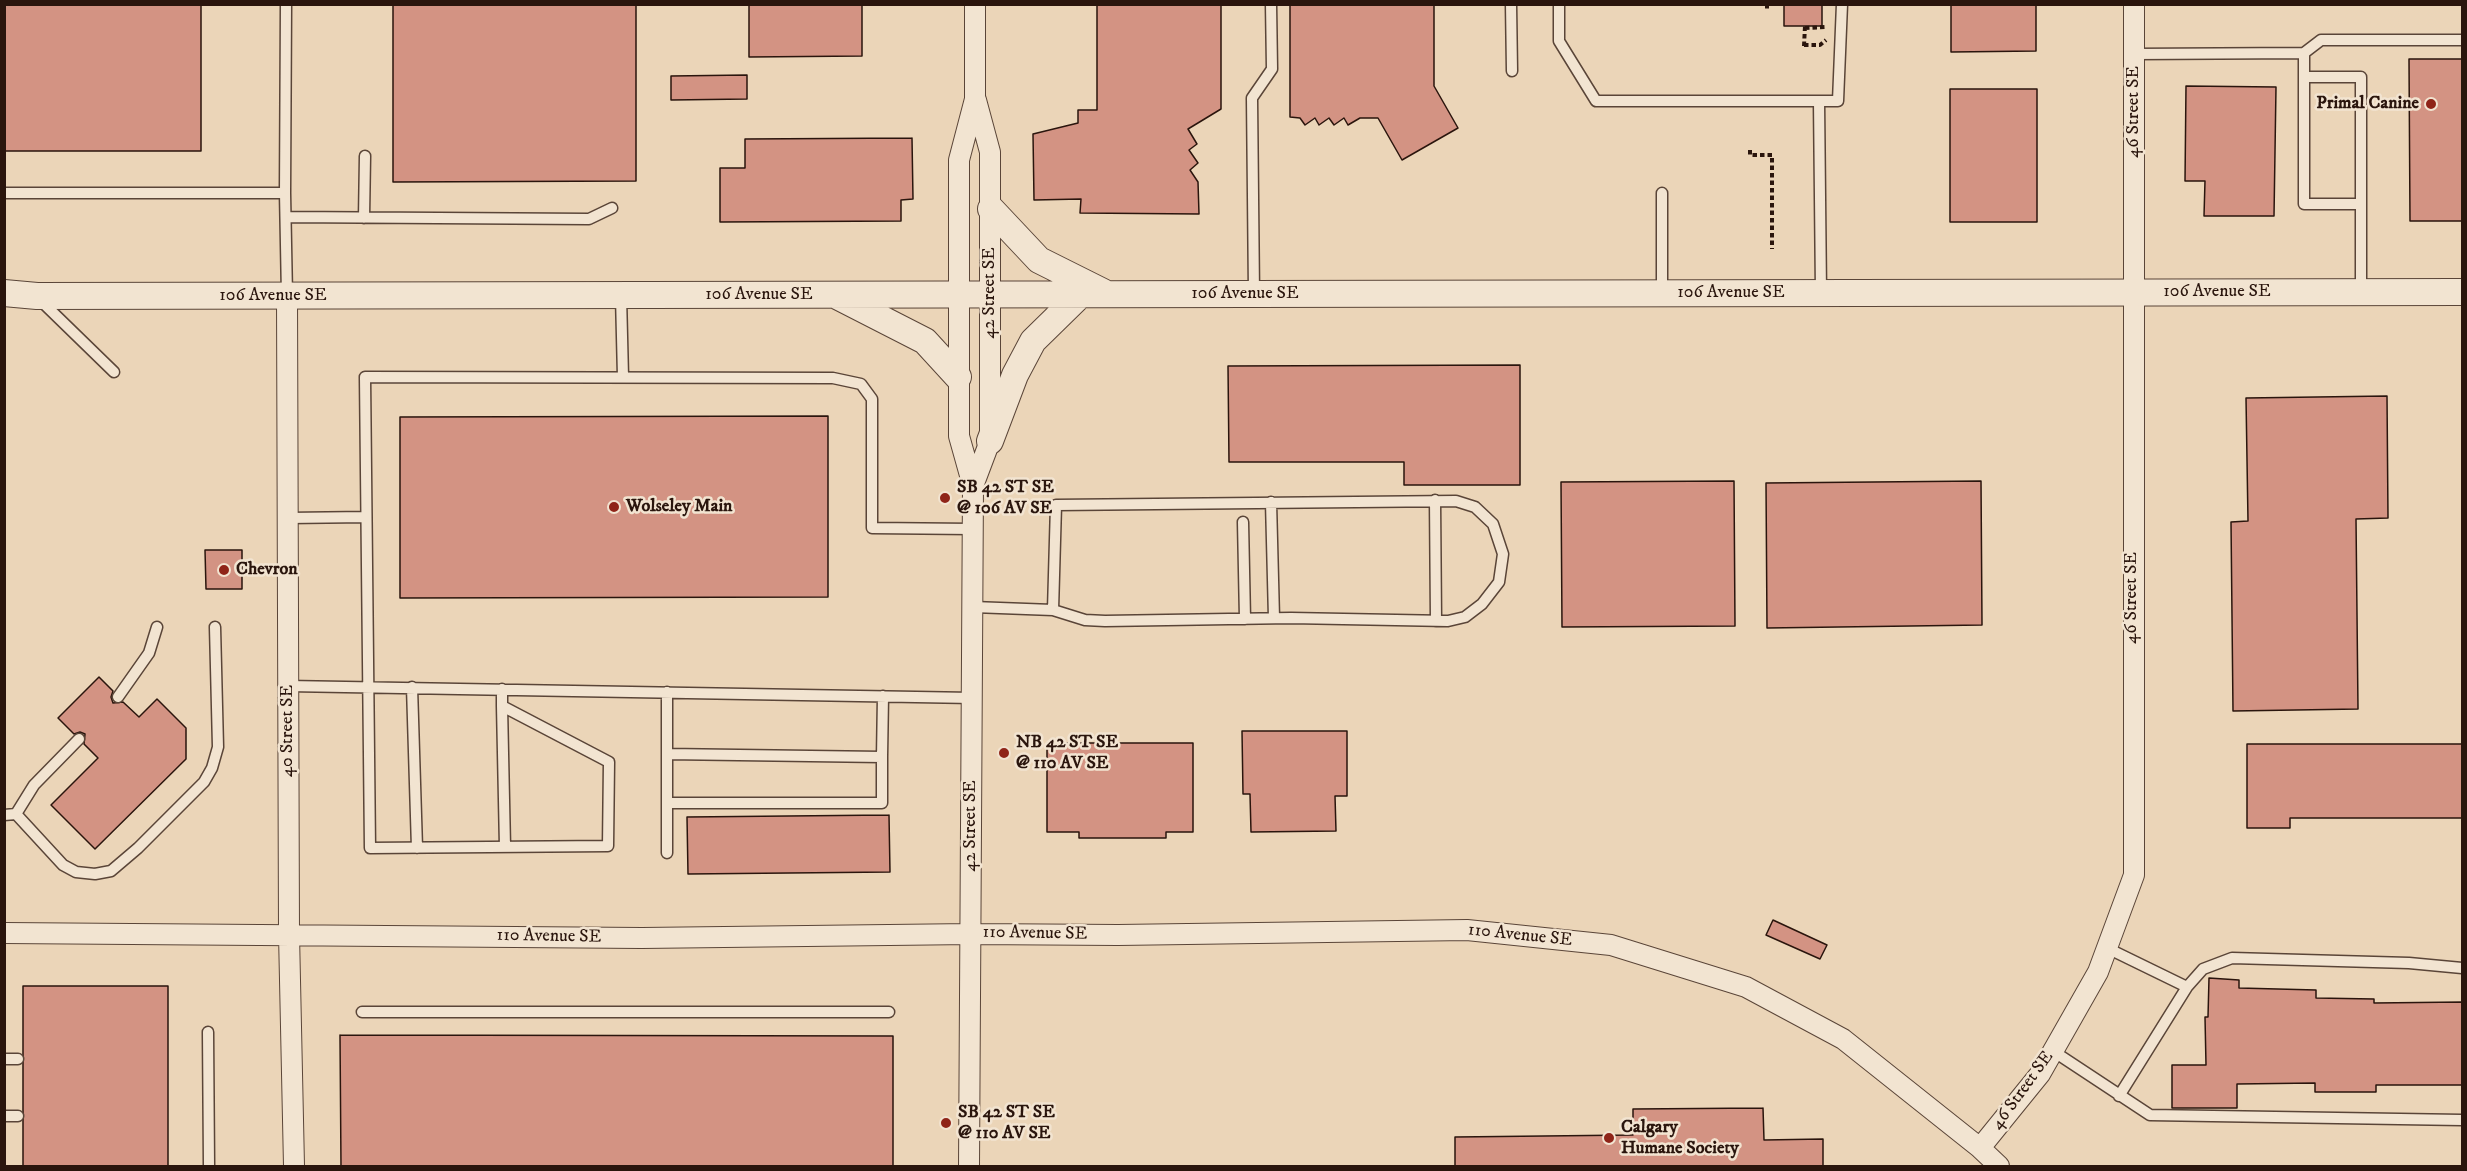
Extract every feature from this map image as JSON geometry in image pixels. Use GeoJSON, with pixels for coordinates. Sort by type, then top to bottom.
{"type":"FeatureCollection","features":[{"type":"Feature","properties":{"kind":"street","name":"42 Street SE"},"geometry":{"type":"LineString","coordinates":[[969,1167],[973,486],[959,436],[958,293],[959,160],[975,99],[975,4]]}},
{"type":"Feature","properties":{"kind":"street","name":"46 Street SE"},"geometry":{"type":"LineString","coordinates":[[1980,1148],[2040,1074],[2098,972],[2134,875],[2134,4]]}},
{"type":"Feature","properties":{"kind":"street","name":"42 Street SE"},"geometry":{"type":"LineString","coordinates":[[973,486],[990,441],[990,152],[975,99]]}},
{"type":"Feature","properties":{"kind":"street"},"geometry":{"type":"LineString","coordinates":[[991,209],[1039,260],[1108,294]]}},
{"type":"Feature","properties":{"kind":"street","name":"106 Avenue SE"},"geometry":{"type":"LineString","coordinates":[[18,297],[958,293],[1080,295],[2463,292]]}},
{"type":"Feature","properties":{"kind":"street"},"geometry":{"type":"LineString","coordinates":[[834,295],[925,341],[958,377]]}},
{"type":"Feature","properties":{"kind":"street"},"geometry":{"type":"LineString","coordinates":[[990,441],[1014,375],[1033,341],[1080,295]]}},
{"type":"Feature","properties":{"kind":"street","name":"40 Street SE"},"geometry":{"type":"LineString","coordinates":[[287,296],[289,934],[294,1167]]}},
{"type":"Feature","properties":{"kind":"street","name":"110 Avenue SE"},"geometry":{"type":"LineString","coordinates":[[4,933],[642,938],[1467,930],[1611,945],[1746,987],[1843,1039],[1980,1148],[1999,1167]]}},
{"type":"Feature","properties":{"kind":"lane"},"geometry":{"type":"LineString","coordinates":[[286,4],[287,296]]}},
{"type":"Feature","properties":{"kind":"lane"},"geometry":{"type":"LineString","coordinates":[[1254,294],[1252,98],[1272,69],[1271,4]]}},
{"type":"Feature","properties":{"kind":"lane"},"geometry":{"type":"LineString","coordinates":[[1511,4],[1512,71]]}},
{"type":"Feature","properties":{"kind":"lane"},"geometry":{"type":"LineString","coordinates":[[1559,4],[1559,41],[1596,101],[1838,101],[1842,4]]}},
{"type":"Feature","properties":{"kind":"lane"},"geometry":{"type":"LineString","coordinates":[[2134,54],[2304,53],[2321,40],[2463,40]]}},
{"type":"Feature","properties":{"kind":"lane"},"geometry":{"type":"LineString","coordinates":[[2304,53],[2304,204],[2361,204]]}},
{"type":"Feature","properties":{"kind":"lane"},"geometry":{"type":"LineString","coordinates":[[2304,77],[2361,77],[2361,292]]}},
{"type":"Feature","properties":{"kind":"lane"},"geometry":{"type":"LineString","coordinates":[[1819,101],[1821,293]]}},
{"type":"Feature","properties":{"kind":"lane"},"geometry":{"type":"LineString","coordinates":[[364,218],[365,156]]}},
{"type":"Feature","properties":{"kind":"lane"},"geometry":{"type":"LineString","coordinates":[[4,193],[285,193]]}},
{"type":"Feature","properties":{"kind":"lane"},"geometry":{"type":"LineString","coordinates":[[1662,193],[1662,293]]}},
{"type":"Feature","properties":{"kind":"lane"},"geometry":{"type":"LineString","coordinates":[[286,217],[589,219],[612,208]]}},
{"type":"Feature","properties":{"kind":"lane"},"geometry":{"type":"LineString","coordinates":[[621,295],[623,377]]}},
{"type":"Feature","properties":{"kind":"lane"},"geometry":{"type":"LineString","coordinates":[[18,297],[114,372]]}},
{"type":"Feature","properties":{"kind":"lane"},"geometry":{"type":"LineString","coordinates":[[502,706],[609,762],[609,846],[370,848],[365,376],[833,378],[861,384],[872,399],[872,528],[973,530]]}},
{"type":"Feature","properties":{"kind":"lane"},"geometry":{"type":"LineString","coordinates":[[1435,500],[1436,621]]}},
{"type":"Feature","properties":{"kind":"lane"},"geometry":{"type":"LineString","coordinates":[[972,607],[1053,610],[1085,620],[1105,621],[1274,618],[1436,621],[1465,617],[1482,604],[1499,582],[1503,554],[1493,524],[1475,507],[1455,501],[1056,505],[1053,610]]}},
{"type":"Feature","properties":{"kind":"lane"},"geometry":{"type":"LineString","coordinates":[[1271,502],[1274,618]]}},
{"type":"Feature","properties":{"kind":"lane"},"geometry":{"type":"LineString","coordinates":[[288,518],[366,517]]}},
{"type":"Feature","properties":{"kind":"lane"},"geometry":{"type":"LineString","coordinates":[[1243,522],[1245,619]]}},
{"type":"Feature","properties":{"kind":"lane"},"geometry":{"type":"LineString","coordinates":[[118,697],[149,653],[157,627]]}},
{"type":"Feature","properties":{"kind":"lane"},"geometry":{"type":"LineString","coordinates":[[79,739],[34,785],[10,815],[63,865],[76,872],[95,874],[111,871],[138,848],[204,782],[212,768],[218,747],[215,627]]}},
{"type":"Feature","properties":{"kind":"lane"},"geometry":{"type":"LineString","coordinates":[[288,686],[972,698]]}},
{"type":"Feature","properties":{"kind":"lane"},"geometry":{"type":"LineString","coordinates":[[412,687],[417,848]]}},
{"type":"Feature","properties":{"kind":"lane"},"geometry":{"type":"LineString","coordinates":[[502,689],[505,847]]}},
{"type":"Feature","properties":{"kind":"lane"},"geometry":{"type":"LineString","coordinates":[[667,692],[668,853]]}},
{"type":"Feature","properties":{"kind":"lane"},"geometry":{"type":"LineString","coordinates":[[667,803],[882,803],[883,696]]}},
{"type":"Feature","properties":{"kind":"lane"},"geometry":{"type":"LineString","coordinates":[[667,754],[882,757]]}},
{"type":"Feature","properties":{"kind":"lane"},"geometry":{"type":"LineString","coordinates":[[2107,948],[2187,987]]}},
{"type":"Feature","properties":{"kind":"lane"},"geometry":{"type":"LineString","coordinates":[[2119,1096],[2187,987],[2203,969],[2232,958],[2409,963],[2463,968]]}},
{"type":"Feature","properties":{"kind":"lane"},"geometry":{"type":"LineString","coordinates":[[362,1012],[889,1012]]}},
{"type":"Feature","properties":{"kind":"lane"},"geometry":{"type":"LineString","coordinates":[[208,1032],[209,1167]]}},
{"type":"Feature","properties":{"kind":"lane"},"geometry":{"type":"LineString","coordinates":[[2053,1051],[2150,1115],[2463,1120]]}},
{"type":"Feature","properties":{"kind":"lane"},"geometry":{"type":"LineString","coordinates":[[4,1059],[18,1059]]}},
{"type":"Feature","properties":{"kind":"lane"},"geometry":{"type":"LineString","coordinates":[[4,1116],[18,1116]]}},
{"type":"Feature","properties":{"kind":"path"},"geometry":{"type":"LineString","coordinates":[[1767,4],[1767,11]]}},
{"type":"Feature","properties":{"kind":"path"},"geometry":{"type":"LineString","coordinates":[[1804,27],[1827,27],[1827,38],[1820,45],[1804,46],[1804,27]]}},
{"type":"Feature","properties":{"kind":"path"},"geometry":{"type":"LineString","coordinates":[[1750,150],[1750,155],[1772,155],[1772,249]]}},
{"type":"Feature","properties":{"kind":"path"},"geometry":{"type":"LineString","coordinates":[[1767,193],[1772,193]]}},
{"type":"Feature","properties":{"kind":"building"},"geometry":{"type":"Polygon","coordinates":[[[4,4],[201,4],[201,151],[4,151],[4,4]]]}},
{"type":"Feature","properties":{"kind":"building"},"geometry":{"type":"Polygon","coordinates":[[[393,4],[636,4],[636,181],[393,182],[393,4]]]}},
{"type":"Feature","properties":{"kind":"building"},"geometry":{"type":"Polygon","coordinates":[[[749,4],[862,4],[862,56],[749,57],[749,4]]]}},
{"type":"Feature","properties":{"kind":"building"},"geometry":{"type":"Polygon","coordinates":[[[1097,4],[1221,4],[1221,109],[1188,129],[1197,144],[1189,150],[1198,163],[1190,170],[1198,182],[1199,214],[1080,213],[1081,199],[1034,200],[1033,134],[1078,123],[1078,110],[1097,110],[1097,4]]]}},
{"type":"Feature","properties":{"kind":"building"},"geometry":{"type":"Polygon","coordinates":[[[1290,4],[1434,4],[1434,86],[1458,128],[1402,160],[1378,118],[1360,118],[1348,125],[1344,118],[1334,125],[1329,118],[1319,125],[1315,118],[1305,125],[1300,118],[1290,117],[1290,4]]]}},
{"type":"Feature","properties":{"kind":"building"},"geometry":{"type":"Polygon","coordinates":[[[1784,4],[1822,4],[1822,26],[1784,26],[1784,4]]]}},
{"type":"Feature","properties":{"kind":"building"},"geometry":{"type":"Polygon","coordinates":[[[1951,4],[2036,4],[2036,51],[1951,52],[1951,4]]]}},
{"type":"Feature","properties":{"kind":"building"},"geometry":{"type":"Polygon","coordinates":[[[2409,59],[2463,59],[2463,221],[2410,221],[2409,59]]]}},
{"type":"Feature","properties":{"kind":"building"},"geometry":{"type":"Polygon","coordinates":[[[747,75],[747,99],[671,100],[671,76],[747,75]]]}},
{"type":"Feature","properties":{"kind":"building"},"geometry":{"type":"Polygon","coordinates":[[[2186,86],[2276,87],[2274,216],[2204,216],[2205,181],[2185,181],[2186,86]]]}},
{"type":"Feature","properties":{"kind":"building"},"geometry":{"type":"Polygon","coordinates":[[[1950,89],[2037,89],[2037,222],[1950,222],[1950,89]]]}},
{"type":"Feature","properties":{"kind":"building"},"geometry":{"type":"Polygon","coordinates":[[[912,138],[913,199],[901,200],[901,221],[720,222],[720,168],[745,168],[745,139],[912,138]]]}},
{"type":"Feature","properties":{"kind":"building"},"geometry":{"type":"Polygon","coordinates":[[[1520,365],[1520,485],[1404,485],[1404,462],[1229,462],[1228,366],[1520,365]]]}},
{"type":"Feature","properties":{"kind":"building"},"geometry":{"type":"Polygon","coordinates":[[[2387,396],[2388,518],[2356,519],[2358,709],[2233,711],[2231,522],[2248,521],[2246,398],[2387,396]]]}},
{"type":"Feature","properties":{"kind":"building","name":"Wolseley Main"},"geometry":{"type":"Polygon","coordinates":[[[828,416],[828,597],[400,598],[400,417],[828,416]]]}},
{"type":"Feature","properties":{"kind":"building"},"geometry":{"type":"Polygon","coordinates":[[[1734,481],[1735,626],[1562,627],[1561,482],[1734,481]]]}},
{"type":"Feature","properties":{"kind":"building"},"geometry":{"type":"Polygon","coordinates":[[[1981,481],[1982,625],[1767,628],[1766,483],[1981,481]]]}},
{"type":"Feature","properties":{"kind":"building","name":"Chevron"},"geometry":{"type":"Polygon","coordinates":[[[205,550],[242,550],[242,589],[206,589],[205,550]]]}},
{"type":"Feature","properties":{"kind":"building"},"geometry":{"type":"Polygon","coordinates":[[[99,677],[113,691],[111,697],[113,703],[123,702],[139,717],[157,699],[186,728],[186,759],[95,849],[51,805],[98,758],[84,744],[85,734],[80,732],[74,734],[58,718],[99,677]]]}},
{"type":"Feature","properties":{"kind":"building"},"geometry":{"type":"Polygon","coordinates":[[[1242,731],[1347,731],[1347,796],[1335,796],[1336,831],[1251,832],[1250,794],[1243,794],[1242,731]]]}},
{"type":"Feature","properties":{"kind":"building"},"geometry":{"type":"Polygon","coordinates":[[[1047,743],[1193,743],[1193,832],[1166,832],[1166,838],[1079,838],[1079,832],[1047,832],[1047,743]]]}},
{"type":"Feature","properties":{"kind":"building"},"geometry":{"type":"Polygon","coordinates":[[[2247,744],[2463,744],[2463,818],[2290,818],[2290,828],[2247,828],[2247,744]]]}},
{"type":"Feature","properties":{"kind":"building"},"geometry":{"type":"Polygon","coordinates":[[[889,815],[890,872],[688,874],[687,817],[889,815]]]}},
{"type":"Feature","properties":{"kind":"building"},"geometry":{"type":"Polygon","coordinates":[[[1773,920],[1827,945],[1820,959],[1766,935],[1773,920]]]}},
{"type":"Feature","properties":{"kind":"building"},"geometry":{"type":"Polygon","coordinates":[[[2209,978],[2239,980],[2239,988],[2316,990],[2316,998],[2374,999],[2374,1003],[2463,1002],[2463,1085],[2376,1085],[2376,1092],[2315,1092],[2315,1083],[2237,1084],[2237,1108],[2172,1108],[2172,1065],[2206,1065],[2205,1017],[2208,1017],[2209,978]]]}},
{"type":"Feature","properties":{"kind":"building"},"geometry":{"type":"Polygon","coordinates":[[[23,986],[168,986],[168,1167],[23,1167],[23,986]]]}},
{"type":"Feature","properties":{"kind":"building"},"geometry":{"type":"Polygon","coordinates":[[[340,1035],[893,1036],[893,1167],[341,1167],[340,1035]]]}},
{"type":"Feature","properties":{"kind":"building","name":"Calgary Humane Society"},"geometry":{"type":"Polygon","coordinates":[[[1763,1108],[1764,1140],[1823,1139],[1823,1167],[1455,1167],[1455,1137],[1633,1135],[1633,1109],[1763,1108]]]}},
{"type":"Feature","properties":{"kind":"place","name":"Primal Canine"},"geometry":{"type":"Point","coordinates":[2431,104]}},
{"type":"Feature","properties":{"kind":"place","name":"SB 42 ST SE @ 106 AV SE"},"geometry":{"type":"Point","coordinates":[945,498]}},
{"type":"Feature","properties":{"kind":"place","name":"Wolseley Main"},"geometry":{"type":"Point","coordinates":[614,507]}},
{"type":"Feature","properties":{"kind":"place","name":"Chevron"},"geometry":{"type":"Point","coordinates":[224,570]}},
{"type":"Feature","properties":{"kind":"place","name":"NB 42 ST SE @ 110 AV SE"},"geometry":{"type":"Point","coordinates":[1004,753]}},
{"type":"Feature","properties":{"kind":"place","name":"SB 42 ST SE @ 110 AV SE"},"geometry":{"type":"Point","coordinates":[946,1123]}},
{"type":"Feature","properties":{"kind":"place","name":"Calgary Humane Society"},"geometry":{"type":"Point","coordinates":[1609,1138]}}]}
